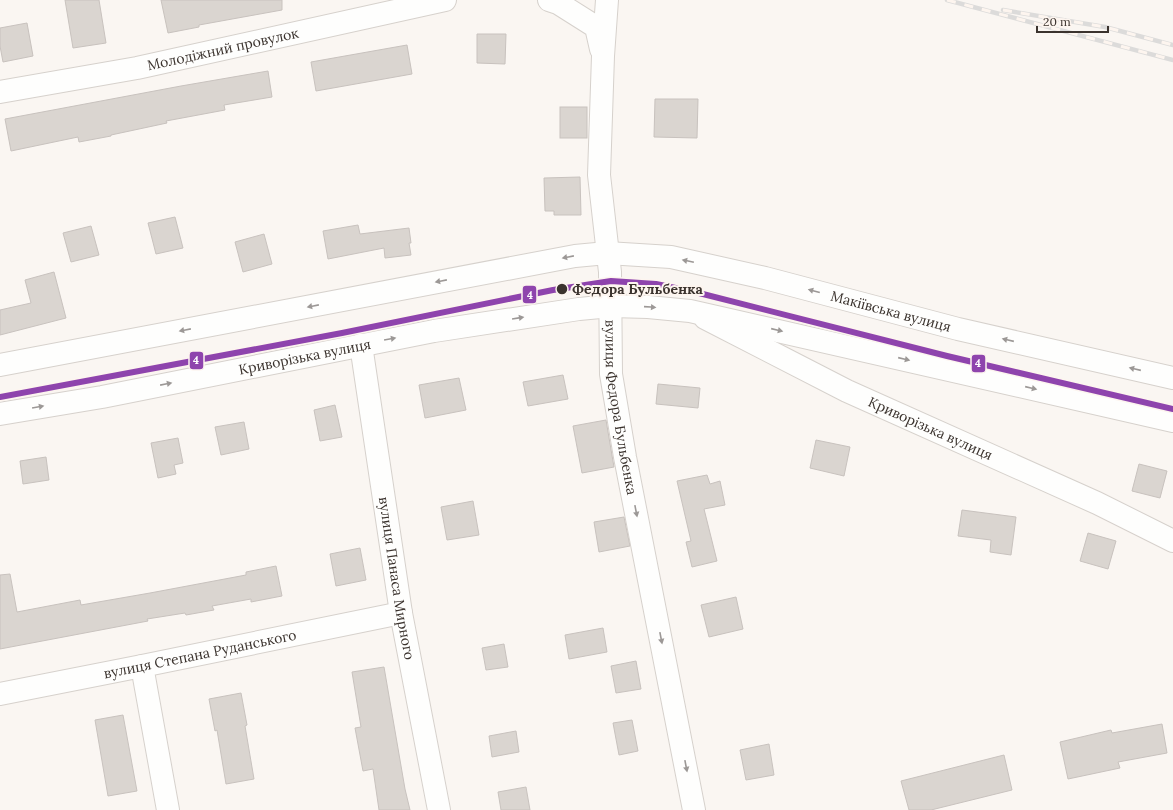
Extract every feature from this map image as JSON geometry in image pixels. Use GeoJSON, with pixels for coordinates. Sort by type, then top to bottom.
{"type":"FeatureCollection","features":[{"type":"Feature","properties":{"kind":"street","name":"Молодіжний провулок"},"geometry":{"type":"LineString","coordinates":[[0,92],[137,68],[445,0]]}},
{"type":"Feature","properties":{"kind":"street"},"geometry":{"type":"LineString","coordinates":[[549,0],[558,3],[596,27],[603,56]]}},
{"type":"Feature","properties":{"kind":"street","name":"вулиця Федора Бульбенка"},"geometry":{"type":"LineString","coordinates":[[607,0],[603,56],[599,175],[610,272],[611,374],[625,458],[694,810]]}},
{"type":"Feature","properties":{"kind":"street"},"geometry":{"type":"LineString","coordinates":[[0,365],[567,257],[607,253]]}},
{"type":"Feature","properties":{"kind":"street","name":"Макіївська вулиця"},"geometry":{"type":"LineString","coordinates":[[607,253],[671,257],[765,278],[958,329],[1173,378]]}},
{"type":"Feature","properties":{"kind":"street"},"geometry":{"type":"LineString","coordinates":[[611,306],[648,307],[690,311],[1173,421]]}},
{"type":"Feature","properties":{"kind":"street","name":"Криворізька вулиця"},"geometry":{"type":"LineString","coordinates":[[0,414],[102,397],[434,331],[579,308],[611,306]]}},
{"type":"Feature","properties":{"kind":"street","name":"Криворізька вулиця"},"geometry":{"type":"LineString","coordinates":[[690,311],[847,391],[1097,503],[1173,540]]}},
{"type":"Feature","properties":{"kind":"street","name":"вулиця Панаса Мирного"},"geometry":{"type":"LineString","coordinates":[[361,345],[401,613],[440,810]]}},
{"type":"Feature","properties":{"kind":"street","name":"вулиця Степана Руданського"},"geometry":{"type":"LineString","coordinates":[[0,694],[401,613]]}},
{"type":"Feature","properties":{"kind":"street"},"geometry":{"type":"LineString","coordinates":[[142,666],[168,810]]}},
{"type":"Feature","properties":{"kind":"building"},"geometry":{"type":"Polygon","coordinates":[[[65,0],[99,0],[106,43],[73,48],[65,0]]]}},
{"type":"Feature","properties":{"kind":"building"},"geometry":{"type":"Polygon","coordinates":[[[161,0],[282,0],[282,10],[199,25],[199,27],[168,33],[161,0]]]}},
{"type":"Feature","properties":{"kind":"building"},"geometry":{"type":"Polygon","coordinates":[[[27,23],[33,56],[3,62],[0,46],[0,28],[27,23]]]}},
{"type":"Feature","properties":{"kind":"building"},"geometry":{"type":"Polygon","coordinates":[[[477,34],[506,34],[505,64],[477,63],[477,34]]]}},
{"type":"Feature","properties":{"kind":"building"},"geometry":{"type":"Polygon","coordinates":[[[407,45],[412,74],[316,91],[311,62],[407,45]]]}},
{"type":"Feature","properties":{"kind":"building"},"geometry":{"type":"Polygon","coordinates":[[[268,71],[272,97],[224,105],[225,110],[166,121],[167,123],[111,136],[79,142],[78,137],[11,151],[5,119],[268,71]]]}},
{"type":"Feature","properties":{"kind":"building"},"geometry":{"type":"Polygon","coordinates":[[[655,99],[698,99],[697,138],[654,137],[655,99]]]}},
{"type":"Feature","properties":{"kind":"building"},"geometry":{"type":"Polygon","coordinates":[[[560,107],[587,107],[587,138],[560,138],[560,107]]]}},
{"type":"Feature","properties":{"kind":"building"},"geometry":{"type":"Polygon","coordinates":[[[580,177],[581,215],[554,215],[554,211],[545,211],[544,178],[580,177]]]}},
{"type":"Feature","properties":{"kind":"building"},"geometry":{"type":"Polygon","coordinates":[[[175,217],[183,248],[156,254],[148,223],[175,217]]]}},
{"type":"Feature","properties":{"kind":"building"},"geometry":{"type":"Polygon","coordinates":[[[358,225],[360,234],[409,228],[411,255],[385,258],[384,248],[328,259],[323,231],[358,225]]]}},
{"type":"Feature","properties":{"kind":"building"},"geometry":{"type":"Polygon","coordinates":[[[91,226],[99,255],[71,262],[63,233],[91,226]]]}},
{"type":"Feature","properties":{"kind":"building"},"geometry":{"type":"Polygon","coordinates":[[[264,234],[272,264],[243,272],[235,242],[264,234]]]}},
{"type":"Feature","properties":{"kind":"building"},"geometry":{"type":"Polygon","coordinates":[[[54,272],[66,318],[0,335],[0,310],[31,303],[25,280],[54,272]]]}},
{"type":"Feature","properties":{"kind":"building"},"geometry":{"type":"Polygon","coordinates":[[[563,375],[568,399],[528,406],[523,382],[563,375]]]}},
{"type":"Feature","properties":{"kind":"building"},"geometry":{"type":"Polygon","coordinates":[[[459,378],[466,410],[425,418],[419,385],[459,378]]]}},
{"type":"Feature","properties":{"kind":"building"},"geometry":{"type":"Polygon","coordinates":[[[658,384],[700,388],[698,408],[656,404],[658,384]]]}},
{"type":"Feature","properties":{"kind":"building"},"geometry":{"type":"Polygon","coordinates":[[[335,405],[342,437],[320,441],[314,410],[335,405]]]}},
{"type":"Feature","properties":{"kind":"building"},"geometry":{"type":"Polygon","coordinates":[[[606,420],[614,467],[582,473],[573,426],[606,420]]]}},
{"type":"Feature","properties":{"kind":"building"},"geometry":{"type":"Polygon","coordinates":[[[244,422],[249,449],[221,455],[215,427],[244,422]]]}},
{"type":"Feature","properties":{"kind":"building"},"geometry":{"type":"Polygon","coordinates":[[[178,438],[183,463],[174,465],[176,474],[158,478],[151,443],[178,438]]]}},
{"type":"Feature","properties":{"kind":"building"},"geometry":{"type":"Polygon","coordinates":[[[816,440],[850,447],[844,476],[810,468],[816,440]]]}},
{"type":"Feature","properties":{"kind":"building"},"geometry":{"type":"Polygon","coordinates":[[[46,457],[49,480],[23,484],[20,461],[46,457]]]}},
{"type":"Feature","properties":{"kind":"building"},"geometry":{"type":"Polygon","coordinates":[[[1139,464],[1167,471],[1160,498],[1132,491],[1139,464]]]}},
{"type":"Feature","properties":{"kind":"building"},"geometry":{"type":"Polygon","coordinates":[[[707,475],[710,484],[720,481],[725,505],[704,509],[717,561],[692,567],[686,542],[691,541],[677,481],[707,475]]]}},
{"type":"Feature","properties":{"kind":"building"},"geometry":{"type":"Polygon","coordinates":[[[473,501],[479,535],[447,540],[441,507],[473,501]]]}},
{"type":"Feature","properties":{"kind":"building"},"geometry":{"type":"Polygon","coordinates":[[[962,510],[1016,517],[1011,555],[990,552],[991,540],[958,536],[962,510]]]}},
{"type":"Feature","properties":{"kind":"building"},"geometry":{"type":"Polygon","coordinates":[[[624,517],[630,546],[599,552],[594,522],[624,517]]]}},
{"type":"Feature","properties":{"kind":"building"},"geometry":{"type":"Polygon","coordinates":[[[1088,533],[1116,541],[1108,569],[1080,561],[1088,533]]]}},
{"type":"Feature","properties":{"kind":"building"},"geometry":{"type":"Polygon","coordinates":[[[360,548],[366,580],[336,586],[330,554],[360,548]]]}},
{"type":"Feature","properties":{"kind":"building"},"geometry":{"type":"Polygon","coordinates":[[[276,566],[282,596],[251,602],[251,599],[212,606],[214,610],[186,615],[185,613],[147,619],[148,621],[0,649],[0,575],[10,574],[17,612],[80,600],[81,605],[150,593],[246,575],[246,572],[276,566]]]}},
{"type":"Feature","properties":{"kind":"building"},"geometry":{"type":"Polygon","coordinates":[[[736,597],[743,629],[709,637],[701,605],[736,597]]]}},
{"type":"Feature","properties":{"kind":"building"},"geometry":{"type":"Polygon","coordinates":[[[603,628],[607,652],[569,659],[565,635],[603,628]]]}},
{"type":"Feature","properties":{"kind":"building"},"geometry":{"type":"Polygon","coordinates":[[[504,644],[508,667],[486,670],[482,648],[504,644]]]}},
{"type":"Feature","properties":{"kind":"building"},"geometry":{"type":"Polygon","coordinates":[[[636,661],[641,689],[616,693],[611,666],[636,661]]]}},
{"type":"Feature","properties":{"kind":"building"},"geometry":{"type":"Polygon","coordinates":[[[384,667],[410,810],[379,810],[373,769],[363,771],[355,728],[361,727],[352,672],[384,667]]]}},
{"type":"Feature","properties":{"kind":"building"},"geometry":{"type":"Polygon","coordinates":[[[241,693],[254,779],[226,784],[217,730],[215,731],[209,699],[241,693]]]}},
{"type":"Feature","properties":{"kind":"building"},"geometry":{"type":"Polygon","coordinates":[[[123,715],[137,791],[108,796],[95,720],[123,715]]]}},
{"type":"Feature","properties":{"kind":"building"},"geometry":{"type":"Polygon","coordinates":[[[632,720],[638,751],[619,755],[613,723],[632,720]]]}},
{"type":"Feature","properties":{"kind":"building"},"geometry":{"type":"Polygon","coordinates":[[[1162,724],[1167,753],[1118,762],[1120,768],[1068,779],[1060,742],[1111,730],[1112,733],[1162,724]]]}},
{"type":"Feature","properties":{"kind":"building"},"geometry":{"type":"Polygon","coordinates":[[[516,731],[519,752],[492,757],[489,736],[516,731]]]}},
{"type":"Feature","properties":{"kind":"building"},"geometry":{"type":"Polygon","coordinates":[[[769,744],[774,775],[746,780],[740,750],[769,744]]]}},
{"type":"Feature","properties":{"kind":"building"},"geometry":{"type":"Polygon","coordinates":[[[1004,755],[1012,790],[931,810],[909,810],[901,781],[1004,755]]]}},
{"type":"Feature","properties":{"kind":"building"},"geometry":{"type":"Polygon","coordinates":[[[526,787],[530,810],[501,810],[498,792],[526,787]]]}},
{"type":"Feature","properties":{"kind":"railway"},"geometry":{"type":"LineString","coordinates":[[947,0],[1173,60]]}},
{"type":"Feature","properties":{"kind":"railway"},"geometry":{"type":"LineString","coordinates":[[1003,10],[1105,27],[1173,45]]}},
{"type":"Feature","properties":{"kind":"transit line","name":"4"},"geometry":{"type":"LineString","coordinates":[[0,397],[342,333],[553,290],[611,281],[656,284],[695,292],[947,356],[1173,409]]}},
{"type":"Feature","properties":{"kind":"place","name":"Федора Бульбенка"},"geometry":{"type":"Point","coordinates":[562,289]}}]}
